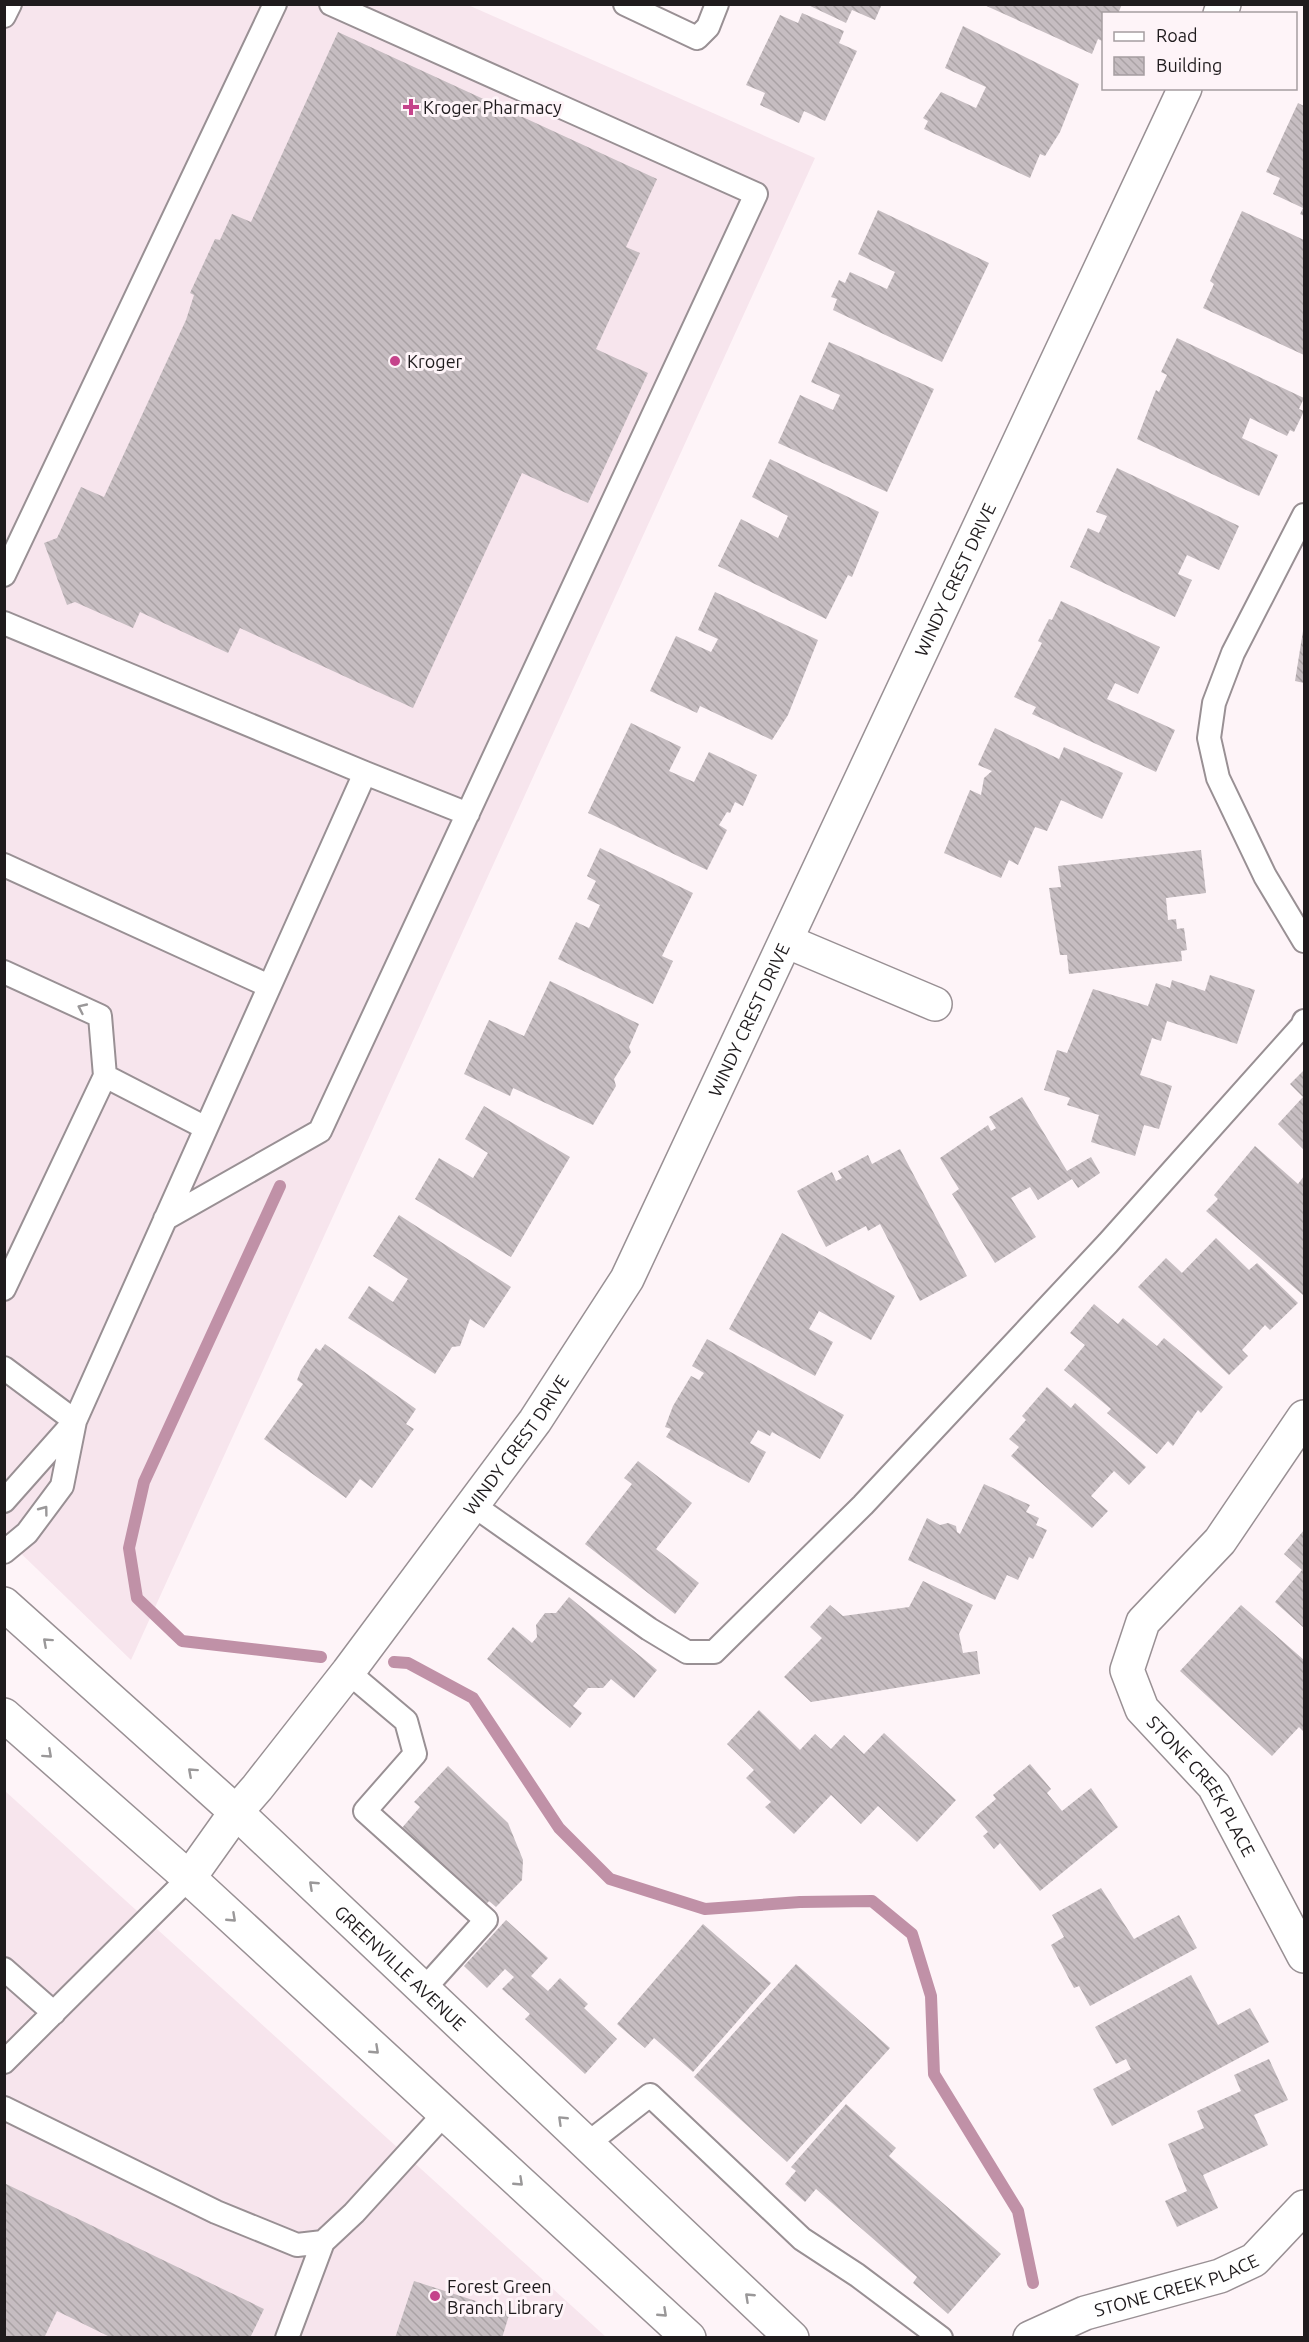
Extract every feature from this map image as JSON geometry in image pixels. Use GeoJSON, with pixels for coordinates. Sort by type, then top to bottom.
{"type":"FeatureCollection","features":[{"type":"Feature","properties":{"kind":"street","name":"WINDY CREST DRIVE"},"geometry":{"type":"LineString","coordinates":[[189,1878],[236,1812],[348,1672],[473,1505],[535,1420],[627,1279],[1184,90]]}},
{"type":"Feature","properties":{"kind":"street"},"geometry":{"type":"LineString","coordinates":[[786,941],[935,1004]]}},
{"type":"Feature","properties":{"kind":"street","name":"STONE CREEK PLACE"},"geometry":{"type":"LineString","coordinates":[[1305,1417],[1220,1541],[1143,1622],[1127,1670],[1142,1709],[1214,1786],[1305,1956]]}},
{"type":"Feature","properties":{"kind":"street","name":"GREENVILLE AVENUE"},"geometry":{"type":"LineString","coordinates":[[4,1604],[236,1812],[792,2337]]}},
{"type":"Feature","properties":{"kind":"street"},"geometry":{"type":"LineString","coordinates":[[4,1715],[189,1878],[689,2337]]}},
{"type":"Feature","properties":{"kind":"street","name":"STONE CREEK PLACE"},"geometry":{"type":"LineString","coordinates":[[1030,2337],[1085,2313],[1220,2276],[1254,2260],[1305,2207]]}},
{"type":"Feature","properties":{"kind":"lane"},"geometry":{"type":"LineString","coordinates":[[4,16],[10,4]]}},
{"type":"Feature","properties":{"kind":"lane"},"geometry":{"type":"LineString","coordinates":[[4,575],[275,4]]}},
{"type":"Feature","properties":{"kind":"lane"},"geometry":{"type":"LineString","coordinates":[[165,1219],[320,1131],[756,194],[331,4]]}},
{"type":"Feature","properties":{"kind":"lane"},"geometry":{"type":"LineString","coordinates":[[625,4],[697,38],[708,27],[717,4]]}},
{"type":"Feature","properties":{"kind":"lane"},"geometry":{"type":"LineString","coordinates":[[1305,515],[1233,653],[1214,703],[1209,738],[1218,778],[1265,876],[1305,941]]}},
{"type":"Feature","properties":{"kind":"lane"},"geometry":{"type":"LineString","coordinates":[[4,622],[365,773],[468,813]]}},
{"type":"Feature","properties":{"kind":"lane"},"geometry":{"type":"LineString","coordinates":[[4,1552],[27,1533],[62,1486],[75,1421],[365,773]]}},
{"type":"Feature","properties":{"kind":"lane"},"geometry":{"type":"LineString","coordinates":[[4,865],[269,986]]}},
{"type":"Feature","properties":{"kind":"lane"},"geometry":{"type":"LineString","coordinates":[[4,972],[100,1016],[105,1076],[4,1289]]}},
{"type":"Feature","properties":{"kind":"lane"},"geometry":{"type":"LineString","coordinates":[[473,1505],[650,1629],[687,1652],[714,1652],[863,1505],[1108,1243],[1305,1021]]}},
{"type":"Feature","properties":{"kind":"lane"},"geometry":{"type":"LineString","coordinates":[[105,1076],[206,1128]]}},
{"type":"Feature","properties":{"kind":"lane"},"geometry":{"type":"LineString","coordinates":[[4,1368],[75,1421]]}},
{"type":"Feature","properties":{"kind":"lane"},"geometry":{"type":"LineString","coordinates":[[4,1501],[75,1421]]}},
{"type":"Feature","properties":{"kind":"lane"},"geometry":{"type":"LineString","coordinates":[[348,1672],[406,1720],[415,1754],[365,1811],[486,1920],[424,1989]]}},
{"type":"Feature","properties":{"kind":"lane"},"geometry":{"type":"LineString","coordinates":[[4,2062],[189,1878]]}},
{"type":"Feature","properties":{"kind":"lane"},"geometry":{"type":"LineString","coordinates":[[4,1969],[54,2013]]}},
{"type":"Feature","properties":{"kind":"lane"},"geometry":{"type":"LineString","coordinates":[[587,2144],[650,2095],[802,2239],[857,2275],[941,2337]]}},
{"type":"Feature","properties":{"kind":"lane"},"geometry":{"type":"LineString","coordinates":[[4,2108],[216,2212],[297,2245],[323,2242]]}},
{"type":"Feature","properties":{"kind":"lane"},"geometry":{"type":"LineString","coordinates":[[287,2337],[323,2242],[354,2213],[445,2114]]}},
{"type":"Feature","properties":{"kind":"shaded area"},"geometry":{"type":"Polygon","coordinates":[[[4,5],[468,5],[815,158],[131,1660],[5,1538],[4,5]]]}},
{"type":"Feature","properties":{"kind":"shaded area"},"geometry":{"type":"Polygon","coordinates":[[[5,1791],[606,2337],[5,2337],[5,1791]]]}},
{"type":"Feature","properties":{"kind":"building"},"geometry":{"type":"Polygon","coordinates":[[[806,4],[882,4],[875,20],[852,10],[846,23],[806,4]]]}},
{"type":"Feature","properties":{"kind":"building"},"geometry":{"type":"Polygon","coordinates":[[[982,4],[1122,4],[1119,12],[1102,12],[1102,41],[1098,39],[1092,54],[982,4]]]}},
{"type":"Feature","properties":{"kind":"building"},"geometry":{"type":"Polygon","coordinates":[[[802,13],[844,31],[839,43],[857,51],[825,121],[804,111],[799,123],[760,105],[765,93],[746,85],[780,15],[798,23],[802,13]]]}},
{"type":"Feature","properties":{"kind":"building"},"geometry":{"type":"Polygon","coordinates":[[[963,26],[1079,84],[1060,132],[1045,156],[1040,154],[1030,178],[924,129],[928,121],[923,118],[941,92],[976,108],[986,87],[945,68],[963,26]]]}},
{"type":"Feature","properties":{"kind":"building","name":"Kroger"},"geometry":{"type":"Polygon","coordinates":[[[338,32],[657,179],[626,247],[640,253],[596,349],[648,373],[588,503],[522,473],[413,708],[240,628],[228,653],[140,612],[133,628],[75,602],[67,605],[44,543],[57,538],[81,487],[104,497],[186,320],[194,295],[190,293],[215,239],[220,240],[232,214],[251,222],[338,32]]]}},
{"type":"Feature","properties":{"kind":"building"},"geometry":{"type":"Polygon","coordinates":[[[1298,103],[1304,106],[1304,216],[1300,214],[1303,208],[1273,194],[1280,178],[1266,172],[1298,103]]]}},
{"type":"Feature","properties":{"kind":"building"},"geometry":{"type":"Polygon","coordinates":[[[878,210],[989,263],[942,362],[833,310],[837,299],[831,297],[839,280],[845,283],[850,272],[887,289],[895,272],[858,254],[878,210]]]}},
{"type":"Feature","properties":{"kind":"building"},"geometry":{"type":"Polygon","coordinates":[[[1242,211],[1304,240],[1304,355],[1203,308],[1214,284],[1210,281],[1242,211]]]}},
{"type":"Feature","properties":{"kind":"building"},"geometry":{"type":"Polygon","coordinates":[[[1177,338],[1304,398],[1299,409],[1304,411],[1294,432],[1290,430],[1287,436],[1250,418],[1242,438],[1278,455],[1259,496],[1137,439],[1156,390],[1159,392],[1167,375],[1161,372],[1177,338]]]}},
{"type":"Feature","properties":{"kind":"building"},"geometry":{"type":"Polygon","coordinates":[[[829,342],[934,389],[887,492],[778,443],[800,395],[833,410],[840,395],[811,382],[829,342]]]}},
{"type":"Feature","properties":{"kind":"building"},"geometry":{"type":"Polygon","coordinates":[[[770,459],[879,512],[852,577],[848,575],[826,619],[718,566],[741,519],[778,538],[788,516],[752,497],[770,459]]]}},
{"type":"Feature","properties":{"kind":"building"},"geometry":{"type":"Polygon","coordinates":[[[1117,468],[1239,526],[1219,570],[1187,555],[1178,574],[1192,580],[1175,617],[1070,567],[1088,528],[1099,533],[1107,516],[1096,512],[1117,468]]]}},
{"type":"Feature","properties":{"kind":"building"},"geometry":{"type":"Polygon","coordinates":[[[715,592],[818,640],[788,715],[772,740],[700,706],[697,713],[650,691],[676,636],[711,652],[718,639],[698,630],[715,592]]]}},
{"type":"Feature","properties":{"kind":"building"},"geometry":{"type":"Polygon","coordinates":[[[1061,601],[1160,647],[1138,694],[1115,683],[1107,699],[1175,730],[1156,772],[1032,714],[1036,707],[1014,697],[1042,643],[1038,641],[1061,601]]]}},
{"type":"Feature","properties":{"kind":"building"},"geometry":{"type":"Polygon","coordinates":[[[1304,631],[1304,683],[1295,681],[1304,631]]]}},
{"type":"Feature","properties":{"kind":"building"},"geometry":{"type":"Polygon","coordinates":[[[631,723],[681,747],[669,771],[694,782],[709,752],[757,775],[743,806],[735,802],[730,813],[727,812],[719,825],[727,830],[707,870],[588,813],[631,723]]]}},
{"type":"Feature","properties":{"kind":"building"},"geometry":{"type":"Polygon","coordinates":[[[995,728],[1059,759],[1064,747],[1123,773],[1102,819],[1061,800],[1047,831],[1035,827],[1018,865],[1009,860],[1001,878],[944,853],[970,790],[981,795],[984,778],[992,771],[978,765],[995,728]]]}},
{"type":"Feature","properties":{"kind":"building"},"geometry":{"type":"Polygon","coordinates":[[[600,848],[693,893],[662,956],[673,961],[653,1004],[558,959],[576,922],[589,928],[600,905],[587,899],[596,881],[587,876],[600,848]]]}},
{"type":"Feature","properties":{"kind":"building"},"geometry":{"type":"Polygon","coordinates":[[[1201,850],[1206,893],[1166,898],[1168,920],[1176,919],[1177,929],[1184,928],[1187,950],[1181,951],[1182,961],[1069,974],[1067,955],[1060,955],[1049,888],[1061,887],[1058,866],[1201,850]]]}},
{"type":"Feature","properties":{"kind":"building"},"geometry":{"type":"Polygon","coordinates":[[[1210,975],[1255,990],[1237,1044],[1167,1021],[1161,1041],[1152,1038],[1140,1075],[1172,1086],[1159,1129],[1144,1125],[1135,1156],[1091,1142],[1099,1115],[1067,1105],[1070,1098],[1044,1090],[1057,1050],[1067,1053],[1093,989],[1148,1006],[1156,983],[1170,988],[1172,980],[1205,991],[1210,975]]]}},
{"type":"Feature","properties":{"kind":"building"},"geometry":{"type":"Polygon","coordinates":[[[550,981],[639,1024],[629,1047],[631,1052],[614,1079],[616,1086],[593,1125],[513,1088],[510,1096],[464,1074],[489,1020],[524,1036],[550,981]]]}},
{"type":"Feature","properties":{"kind":"building"},"geometry":{"type":"Polygon","coordinates":[[[1304,1070],[1304,1150],[1278,1124],[1303,1097],[1290,1084],[1304,1070]]]}},
{"type":"Feature","properties":{"kind":"building"},"geometry":{"type":"Polygon","coordinates":[[[1022,1097],[1067,1171],[1091,1157],[1100,1173],[1078,1188],[1072,1179],[1038,1200],[1030,1187],[1011,1198],[1036,1237],[995,1263],[952,1194],[959,1189],[940,1158],[988,1125],[991,1131],[996,1128],[989,1117],[1022,1097]]]}},
{"type":"Feature","properties":{"kind":"building"},"geometry":{"type":"Polygon","coordinates":[[[484,1106],[570,1157],[511,1257],[415,1199],[439,1158],[473,1178],[488,1153],[465,1139],[484,1106]]]}},
{"type":"Feature","properties":{"kind":"building"},"geometry":{"type":"Polygon","coordinates":[[[1255,1146],[1298,1184],[1304,1176],[1303,1295],[1206,1211],[1218,1199],[1214,1195],[1255,1146]]]}},
{"type":"Feature","properties":{"kind":"building"},"geometry":{"type":"Polygon","coordinates":[[[900,1149],[967,1276],[920,1301],[880,1224],[868,1231],[866,1226],[826,1247],[797,1191],[832,1172],[836,1181],[842,1178],[838,1171],[868,1155],[872,1164],[900,1149]]]}},
{"type":"Feature","properties":{"kind":"building"},"geometry":{"type":"Polygon","coordinates":[[[399,1215],[511,1287],[484,1328],[470,1319],[460,1346],[452,1347],[435,1374],[348,1318],[369,1286],[393,1302],[408,1279],[373,1256],[399,1215]]]}},
{"type":"Feature","properties":{"kind":"building"},"geometry":{"type":"Polygon","coordinates":[[[782,1233],[895,1296],[871,1340],[819,1311],[809,1329],[833,1342],[815,1376],[729,1329],[782,1233]]]}},
{"type":"Feature","properties":{"kind":"building"},"geometry":{"type":"Polygon","coordinates":[[[1216,1238],[1249,1270],[1257,1263],[1298,1303],[1270,1330],[1265,1325],[1242,1350],[1248,1356],[1229,1375],[1138,1287],[1166,1258],[1182,1273],[1216,1238]]]}},
{"type":"Feature","properties":{"kind":"building"},"geometry":{"type":"Polygon","coordinates":[[[1094,1304],[1118,1324],[1123,1318],[1157,1346],[1164,1338],[1223,1387],[1201,1413],[1198,1410],[1173,1446],[1168,1441],[1157,1454],[1107,1413],[1111,1409],[1064,1370],[1085,1345],[1070,1333],[1094,1304]]]}},
{"type":"Feature","properties":{"kind":"building"},"geometry":{"type":"Polygon","coordinates":[[[707,1339],[844,1415],[820,1459],[772,1432],[770,1436],[758,1430],[750,1443],[766,1452],[749,1483],[666,1437],[671,1429],[665,1427],[673,1406],[691,1376],[699,1380],[704,1373],[692,1366],[707,1339]]]}},
{"type":"Feature","properties":{"kind":"building"},"geometry":{"type":"Polygon","coordinates":[[[325,1344],[416,1409],[406,1424],[414,1429],[372,1488],[360,1479],[346,1498],[264,1439],[303,1384],[297,1380],[301,1370],[316,1348],[320,1351],[325,1344]]]}},
{"type":"Feature","properties":{"kind":"building"},"geometry":{"type":"Polygon","coordinates":[[[1047,1387],[1071,1408],[1075,1403],[1146,1467],[1129,1485],[1114,1471],[1091,1496],[1108,1511],[1092,1528],[1011,1456],[1019,1447],[1009,1439],[1026,1420],[1022,1416],[1047,1387]]]}},
{"type":"Feature","properties":{"kind":"building"},"geometry":{"type":"Polygon","coordinates":[[[638,1461],[692,1503],[656,1549],[699,1583],[675,1614],[585,1544],[632,1484],[624,1478],[638,1461]]]}},
{"type":"Feature","properties":{"kind":"building"},"geometry":{"type":"Polygon","coordinates":[[[984,1484],[1030,1505],[1026,1512],[1039,1518],[1036,1525],[1047,1530],[1033,1559],[1029,1557],[1018,1580],[1007,1575],[995,1600],[908,1560],[927,1518],[940,1525],[948,1523],[956,1526],[960,1534],[984,1484]]]}},
{"type":"Feature","properties":{"kind":"building"},"geometry":{"type":"Polygon","coordinates":[[[1304,1530],[1304,1628],[1275,1602],[1302,1570],[1284,1554],[1304,1530]]]}},
{"type":"Feature","properties":{"kind":"building"},"geometry":{"type":"Polygon","coordinates":[[[923,1581],[973,1605],[959,1634],[963,1653],[977,1651],[980,1674],[811,1702],[784,1677],[822,1638],[810,1627],[830,1605],[843,1616],[909,1607],[923,1581]]]}},
{"type":"Feature","properties":{"kind":"building"},"geometry":{"type":"Polygon","coordinates":[[[569,1597],[657,1670],[634,1698],[611,1679],[603,1688],[588,1688],[573,1706],[582,1713],[570,1728],[487,1659],[513,1627],[532,1643],[537,1637],[536,1625],[545,1613],[556,1613],[569,1597]]]}},
{"type":"Feature","properties":{"kind":"building"},"geometry":{"type":"Polygon","coordinates":[[[1241,1605],[1304,1660],[1304,1732],[1299,1727],[1272,1756],[1180,1671],[1241,1605]]]}},
{"type":"Feature","properties":{"kind":"building"},"geometry":{"type":"Polygon","coordinates":[[[759,1710],[800,1750],[815,1734],[831,1749],[844,1735],[864,1754],[884,1733],[956,1800],[917,1842],[878,1806],[861,1824],[831,1795],[794,1834],[765,1807],[771,1802],[746,1778],[754,1770],[727,1744],[759,1710]]]}},
{"type":"Feature","properties":{"kind":"building"},"geometry":{"type":"Polygon","coordinates":[[[1030,1764],[1051,1789],[1047,1793],[1062,1811],[1091,1788],[1118,1827],[1040,1891],[1000,1843],[994,1849],[983,1836],[988,1832],[975,1817],[996,1799],[993,1795],[1030,1764]]]}},
{"type":"Feature","properties":{"kind":"building"},"geometry":{"type":"Polygon","coordinates":[[[448,1766],[508,1823],[523,1860],[522,1880],[496,1907],[489,1901],[484,1907],[401,1829],[420,1807],[414,1802],[448,1766]]]}},
{"type":"Feature","properties":{"kind":"building"},"geometry":{"type":"Polygon","coordinates":[[[1101,1888],[1134,1939],[1179,1915],[1197,1948],[1090,2006],[1079,1986],[1074,1988],[1051,1945],[1064,1937],[1052,1915],[1101,1888]]]}},
{"type":"Feature","properties":{"kind":"building"},"geometry":{"type":"Polygon","coordinates":[[[506,1920],[548,1958],[531,1976],[548,1991],[560,1978],[588,2004],[584,2008],[617,2039],[585,2074],[525,2019],[530,2014],[502,1989],[514,1977],[505,1969],[487,1988],[464,1966],[506,1920]]]}},
{"type":"Feature","properties":{"kind":"building"},"geometry":{"type":"Polygon","coordinates":[[[703,1924],[771,1983],[693,2072],[654,2038],[645,2048],[617,2024],[703,1924]]]}},
{"type":"Feature","properties":{"kind":"building"},"geometry":{"type":"Polygon","coordinates":[[[796,1964],[890,2048],[787,2162],[694,2077],[796,1964]]]}},
{"type":"Feature","properties":{"kind":"building"},"geometry":{"type":"Polygon","coordinates":[[[1191,1975],[1218,2025],[1250,2008],[1269,2042],[1112,2126],[1093,2089],[1131,2069],[1126,2059],[1116,2064],[1095,2027],[1191,1975]]]}},
{"type":"Feature","properties":{"kind":"building"},"geometry":{"type":"Polygon","coordinates":[[[1269,2059],[1288,2100],[1254,2115],[1268,2145],[1203,2175],[1218,2208],[1177,2227],[1165,2201],[1187,2191],[1168,2144],[1204,2128],[1197,2111],[1241,2091],[1234,2075],[1269,2059]]]}},
{"type":"Feature","properties":{"kind":"building"},"geometry":{"type":"Polygon","coordinates":[[[846,2104],[896,2148],[889,2156],[1001,2254],[948,2314],[913,2283],[917,2277],[816,2189],[805,2202],[785,2184],[796,2171],[791,2167],[846,2104]]]}},
{"type":"Feature","properties":{"kind":"building"},"geometry":{"type":"Polygon","coordinates":[[[4,2183],[264,2309],[250,2338],[112,2338],[57,2311],[44,2338],[4,2338],[4,2183]]]}},
{"type":"Feature","properties":{"kind":"building","name":"Forest Green Branch Library"},"geometry":{"type":"Polygon","coordinates":[[[414,2281],[510,2312],[502,2338],[395,2338],[414,2281]]]}},
{"type":"Feature","properties":{"kind":"waterway"},"geometry":{"type":"LineString","coordinates":[[280,1186],[144,1482],[129,1548],[137,1598],[182,1641],[321,1657]]}},
{"type":"Feature","properties":{"kind":"waterway"},"geometry":{"type":"LineString","coordinates":[[394,1662],[408,1663],[473,1698],[559,1828],[610,1879],[705,1909],[800,1902],[872,1901],[912,1934],[931,1996],[934,2074],[1018,2211],[1033,2283]]}},
{"type":"Feature","properties":{"kind":"place","name":"Kroger Pharmacy"},"geometry":{"type":"Point","coordinates":[411,107]}},
{"type":"Feature","properties":{"kind":"place","name":"Kroger"},"geometry":{"type":"Point","coordinates":[395,361]}},
{"type":"Feature","properties":{"kind":"place","name":"Forest Green Branch Library"},"geometry":{"type":"Point","coordinates":[435,2296]}}]}
